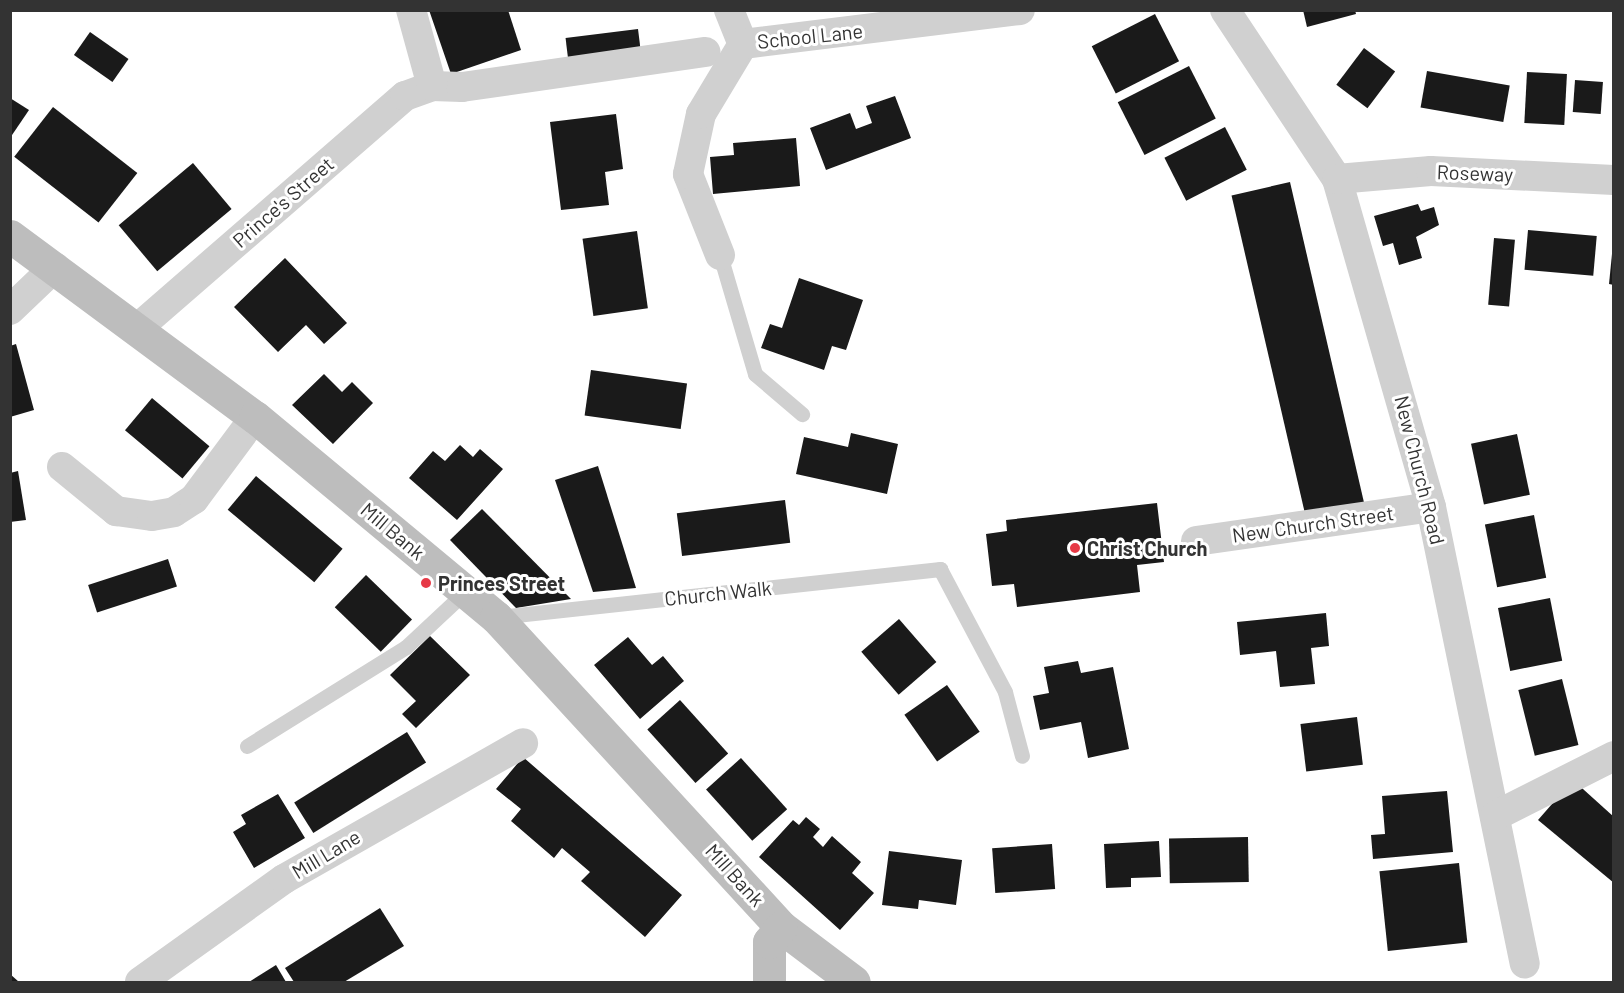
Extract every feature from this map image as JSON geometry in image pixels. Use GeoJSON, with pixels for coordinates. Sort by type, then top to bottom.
{"type":"FeatureCollection","features":[{"type":"Feature","properties":{"kind":"street"},"geometry":{"type":"LineString","coordinates":[[411,10],[432,86]]}},
{"type":"Feature","properties":{"kind":"street","name":"School Lane"},"geometry":{"type":"LineString","coordinates":[[729,10],[742,44]]}},
{"type":"Feature","properties":{"kind":"street","name":"School Lane"},"geometry":{"type":"LineString","coordinates":[[742,44],[1020,10]]}},
{"type":"Feature","properties":{"kind":"street","name":"New Church Road"},"geometry":{"type":"LineString","coordinates":[[1225,10],[1338,179],[1431,507],[1525,963]]}},
{"type":"Feature","properties":{"kind":"street","name":"School Lane"},"geometry":{"type":"LineString","coordinates":[[720,255],[688,174],[700,114],[742,44]]}},
{"type":"Feature","properties":{"kind":"street","name":"Prince's Street"},"geometry":{"type":"LineString","coordinates":[[139,327],[405,96],[432,86],[462,87],[706,52]]}},
{"type":"Feature","properties":{"kind":"street","name":"Roseway"},"geometry":{"type":"LineString","coordinates":[[1338,179],[1431,171],[1614,180]]}},
{"type":"Feature","properties":{"kind":"street","name":"Mill Bank"},"geometry":{"type":"LineString","coordinates":[[10,236],[139,327],[255,417],[496,617],[781,927],[854,982]]}},
{"type":"Feature","properties":{"kind":"street"},"geometry":{"type":"LineString","coordinates":[[10,310],[55,267]]}},
{"type":"Feature","properties":{"kind":"street"},"geometry":{"type":"LineString","coordinates":[[62,467],[116,511],[152,516],[174,512],[194,499],[255,417]]}},
{"type":"Feature","properties":{"kind":"street","name":"New Church Street"},"geometry":{"type":"LineString","coordinates":[[1196,541],[1431,507]]}},
{"type":"Feature","properties":{"kind":"street","name":"Mill Lane"},"geometry":{"type":"LineString","coordinates":[[140,982],[284,879],[523,743]]}},
{"type":"Feature","properties":{"kind":"street"},"geometry":{"type":"LineString","coordinates":[[1495,816],[1614,756]]}},
{"type":"Feature","properties":{"kind":"street"},"geometry":{"type":"LineString","coordinates":[[769,982],[769,942],[781,927]]}},
{"type":"Feature","properties":{"kind":"lane"},"geometry":{"type":"LineString","coordinates":[[720,255],[755,374],[802,414]]}},
{"type":"Feature","properties":{"kind":"lane","name":"Church Walk"},"geometry":{"type":"LineString","coordinates":[[496,617],[940,569],[1005,692],[1022,756]]}},
{"type":"Feature","properties":{"kind":"lane"},"geometry":{"type":"LineString","coordinates":[[247,747],[406,647],[466,591]]}},
{"type":"Feature","properties":{"kind":"building"},"geometry":{"type":"Polygon","coordinates":[[[429,10],[508,10],[521,50],[451,74],[429,10]]]}},
{"type":"Feature","properties":{"kind":"building"},"geometry":{"type":"Polygon","coordinates":[[[1303,10],[1355,10],[1356,14],[1307,27],[1303,10]]]}},
{"type":"Feature","properties":{"kind":"building"},"geometry":{"type":"Polygon","coordinates":[[[1155,14],[1179,61],[1116,93],[1092,46],[1155,14]]]}},
{"type":"Feature","properties":{"kind":"building"},"geometry":{"type":"Polygon","coordinates":[[[638,29],[641,52],[568,61],[566,38],[638,29]]]}},
{"type":"Feature","properties":{"kind":"building"},"geometry":{"type":"Polygon","coordinates":[[[90,32],[129,59],[112,82],[74,55],[90,32]]]}},
{"type":"Feature","properties":{"kind":"building"},"geometry":{"type":"Polygon","coordinates":[[[1364,48],[1395,71],[1367,108],[1336,85],[1364,48]]]}},
{"type":"Feature","properties":{"kind":"building"},"geometry":{"type":"Polygon","coordinates":[[[1189,66],[1216,119],[1145,155],[1118,102],[1189,66]]]}},
{"type":"Feature","properties":{"kind":"building"},"geometry":{"type":"Polygon","coordinates":[[[1427,71],[1510,86],[1503,122],[1421,107],[1427,71]]]}},
{"type":"Feature","properties":{"kind":"building"},"geometry":{"type":"Polygon","coordinates":[[[1527,72],[1567,74],[1564,125],[1524,123],[1527,72]]]}},
{"type":"Feature","properties":{"kind":"building"},"geometry":{"type":"Polygon","coordinates":[[[1575,80],[1603,82],[1601,114],[1573,112],[1575,80]]]}},
{"type":"Feature","properties":{"kind":"building"},"geometry":{"type":"Polygon","coordinates":[[[895,96],[911,138],[826,170],[810,128],[850,113],[856,129],[872,123],[866,106],[895,96]]]}},
{"type":"Feature","properties":{"kind":"building"},"geometry":{"type":"Polygon","coordinates":[[[10,98],[29,110],[10,138],[10,98]]]}},
{"type":"Feature","properties":{"kind":"building"},"geometry":{"type":"Polygon","coordinates":[[[53,107],[137,173],[99,223],[14,157],[53,107]]]}},
{"type":"Feature","properties":{"kind":"building"},"geometry":{"type":"Polygon","coordinates":[[[616,114],[623,169],[605,172],[609,205],[561,210],[550,122],[616,114]]]}},
{"type":"Feature","properties":{"kind":"building"},"geometry":{"type":"Polygon","coordinates":[[[1225,127],[1247,170],[1186,201],[1164,158],[1225,127]]]}},
{"type":"Feature","properties":{"kind":"building"},"geometry":{"type":"Polygon","coordinates":[[[796,138],[800,186],[713,194],[710,157],[734,155],[733,143],[796,138]]]}},
{"type":"Feature","properties":{"kind":"building"},"geometry":{"type":"Polygon","coordinates":[[[193,163],[232,209],[157,271],[119,225],[193,163]]]}},
{"type":"Feature","properties":{"kind":"building"},"geometry":{"type":"Polygon","coordinates":[[[1290,182],[1364,505],[1306,518],[1232,195],[1290,182]]]}},
{"type":"Feature","properties":{"kind":"building"},"geometry":{"type":"Polygon","coordinates":[[[1418,204],[1421,211],[1434,207],[1439,225],[1416,237],[1422,258],[1399,265],[1393,243],[1383,246],[1374,216],[1418,204]]]}},
{"type":"Feature","properties":{"kind":"building"},"geometry":{"type":"Polygon","coordinates":[[[1528,230],[1597,236],[1593,276],[1525,270],[1528,230]]]}},
{"type":"Feature","properties":{"kind":"building"},"geometry":{"type":"Polygon","coordinates":[[[637,231],[648,308],[593,316],[583,239],[637,231]]]}},
{"type":"Feature","properties":{"kind":"building"},"geometry":{"type":"Polygon","coordinates":[[[1494,238],[1515,240],[1509,307],[1488,305],[1494,238]]]}},
{"type":"Feature","properties":{"kind":"building"},"geometry":{"type":"Polygon","coordinates":[[[1612,254],[1614,254],[1614,285],[1609,284],[1612,254]]]}},
{"type":"Feature","properties":{"kind":"building"},"geometry":{"type":"Polygon","coordinates":[[[285,258],[347,323],[324,344],[306,325],[278,352],[234,307],[285,258]]]}},
{"type":"Feature","properties":{"kind":"building"},"geometry":{"type":"Polygon","coordinates":[[[799,278],[863,300],[846,350],[832,346],[824,370],[761,348],[770,324],[782,328],[799,278]]]}},
{"type":"Feature","properties":{"kind":"building"},"geometry":{"type":"Polygon","coordinates":[[[16,344],[34,410],[10,417],[10,346],[16,344]]]}},
{"type":"Feature","properties":{"kind":"building"},"geometry":{"type":"Polygon","coordinates":[[[591,370],[687,383],[681,429],[585,416],[591,370]]]}},
{"type":"Feature","properties":{"kind":"building"},"geometry":{"type":"Polygon","coordinates":[[[324,374],[342,392],[352,382],[373,403],[333,444],[292,405],[324,374]]]}},
{"type":"Feature","properties":{"kind":"building"},"geometry":{"type":"Polygon","coordinates":[[[152,398],[209,446],[182,478],[125,430],[152,398]]]}},
{"type":"Feature","properties":{"kind":"building"},"geometry":{"type":"Polygon","coordinates":[[[851,433],[898,444],[887,494],[796,474],[804,437],[848,447],[851,433]]]}},
{"type":"Feature","properties":{"kind":"building"},"geometry":{"type":"Polygon","coordinates":[[[1517,434],[1530,495],[1484,504],[1471,444],[1517,434]]]}},
{"type":"Feature","properties":{"kind":"building"},"geometry":{"type":"Polygon","coordinates":[[[460,445],[473,457],[480,449],[503,469],[457,520],[409,478],[433,451],[445,461],[460,445]]]}},
{"type":"Feature","properties":{"kind":"building"},"geometry":{"type":"Polygon","coordinates":[[[598,466],[636,588],[593,592],[555,480],[598,466]]]}},
{"type":"Feature","properties":{"kind":"building"},"geometry":{"type":"Polygon","coordinates":[[[18,471],[26,520],[10,522],[10,473],[18,471]]]}},
{"type":"Feature","properties":{"kind":"building"},"geometry":{"type":"Polygon","coordinates":[[[256,476],[343,549],[314,582],[228,510],[256,476]]]}},
{"type":"Feature","properties":{"kind":"building"},"geometry":{"type":"Polygon","coordinates":[[[785,500],[790,543],[682,556],[677,513],[785,500]]]}},
{"type":"Feature","properties":{"kind":"building","name":"Christ Church"},"geometry":{"type":"Polygon","coordinates":[[[1157,503],[1164,562],[1137,565],[1140,592],[1017,607],[1014,584],[992,586],[986,534],[1007,531],[1006,520],[1157,503]]]}},
{"type":"Feature","properties":{"kind":"building"},"geometry":{"type":"Polygon","coordinates":[[[482,509],[571,599],[516,608],[450,540],[482,509]]]}},
{"type":"Feature","properties":{"kind":"building"},"geometry":{"type":"Polygon","coordinates":[[[1534,515],[1546,578],[1497,587],[1485,525],[1534,515]]]}},
{"type":"Feature","properties":{"kind":"building"},"geometry":{"type":"Polygon","coordinates":[[[168,559],[177,587],[97,613],[88,585],[168,559]]]}},
{"type":"Feature","properties":{"kind":"building"},"geometry":{"type":"Polygon","coordinates":[[[366,575],[412,619],[381,652],[335,607],[366,575]]]}},
{"type":"Feature","properties":{"kind":"building"},"geometry":{"type":"Polygon","coordinates":[[[1550,598],[1562,661],[1510,671],[1498,608],[1550,598]]]}},
{"type":"Feature","properties":{"kind":"building"},"geometry":{"type":"Polygon","coordinates":[[[1326,613],[1329,646],[1311,648],[1315,684],[1280,687],[1276,651],[1240,655],[1237,622],[1326,613]]]}},
{"type":"Feature","properties":{"kind":"building"},"geometry":{"type":"Polygon","coordinates":[[[899,619],[936,662],[899,695],[861,652],[899,619]]]}},
{"type":"Feature","properties":{"kind":"building"},"geometry":{"type":"Polygon","coordinates":[[[430,636],[470,675],[416,728],[402,714],[416,701],[390,675],[430,636]]]}},
{"type":"Feature","properties":{"kind":"building"},"geometry":{"type":"Polygon","coordinates":[[[628,637],[652,665],[663,656],[684,681],[640,719],[594,665],[628,637]]]}},
{"type":"Feature","properties":{"kind":"building"},"geometry":{"type":"Polygon","coordinates":[[[1078,661],[1081,673],[1113,667],[1129,749],[1088,758],[1081,722],[1040,730],[1033,696],[1049,693],[1044,667],[1078,661]]]}},
{"type":"Feature","properties":{"kind":"building"},"geometry":{"type":"Polygon","coordinates":[[[1562,679],[1578,745],[1535,756],[1518,690],[1562,679]]]}},
{"type":"Feature","properties":{"kind":"building"},"geometry":{"type":"Polygon","coordinates":[[[947,685],[980,732],[937,762],[904,715],[947,685]]]}},
{"type":"Feature","properties":{"kind":"building"},"geometry":{"type":"Polygon","coordinates":[[[680,700],[728,754],[695,783],[647,729],[680,700]]]}},
{"type":"Feature","properties":{"kind":"building"},"geometry":{"type":"Polygon","coordinates":[[[1357,717],[1363,765],[1306,772],[1300,724],[1357,717]]]}},
{"type":"Feature","properties":{"kind":"building"},"geometry":{"type":"Polygon","coordinates":[[[407,732],[426,763],[313,833],[294,802],[407,732]]]}},
{"type":"Feature","properties":{"kind":"building"},"geometry":{"type":"Polygon","coordinates":[[[523,757],[682,895],[645,937],[581,881],[590,872],[562,848],[554,858],[511,821],[521,809],[496,789],[523,757]]]}},
{"type":"Feature","properties":{"kind":"building"},"geometry":{"type":"Polygon","coordinates":[[[741,758],[787,809],[752,841],[706,789],[741,758]]]}},
{"type":"Feature","properties":{"kind":"building"},"geometry":{"type":"Polygon","coordinates":[[[1573,780],[1614,817],[1614,883],[1538,820],[1573,780]]]}},
{"type":"Feature","properties":{"kind":"building"},"geometry":{"type":"Polygon","coordinates":[[[1447,791],[1453,852],[1373,859],[1371,835],[1385,834],[1382,796],[1447,791]]]}},
{"type":"Feature","properties":{"kind":"building"},"geometry":{"type":"Polygon","coordinates":[[[278,794],[305,838],[254,868],[233,832],[246,824],[241,815],[278,794]]]}},
{"type":"Feature","properties":{"kind":"building"},"geometry":{"type":"Polygon","coordinates":[[[806,817],[820,829],[813,837],[823,847],[832,836],[861,862],[852,873],[874,893],[840,930],[759,857],[793,820],[799,825],[806,817]]]}},
{"type":"Feature","properties":{"kind":"building"},"geometry":{"type":"Polygon","coordinates":[[[1248,837],[1249,882],[1170,883],[1169,838],[1248,837]]]}},
{"type":"Feature","properties":{"kind":"building"},"geometry":{"type":"Polygon","coordinates":[[[1159,841],[1161,877],[1131,878],[1131,887],[1106,888],[1104,844],[1159,841]]]}},
{"type":"Feature","properties":{"kind":"building"},"geometry":{"type":"Polygon","coordinates":[[[1052,844],[1055,889],[995,893],[992,848],[1052,844]]]}},
{"type":"Feature","properties":{"kind":"building"},"geometry":{"type":"Polygon","coordinates":[[[889,851],[962,860],[956,905],[919,900],[918,909],[882,905],[889,851]]]}},
{"type":"Feature","properties":{"kind":"building"},"geometry":{"type":"Polygon","coordinates":[[[1459,863],[1467,943],[1388,951],[1379,871],[1459,863]]]}},
{"type":"Feature","properties":{"kind":"building"},"geometry":{"type":"Polygon","coordinates":[[[380,908],[404,946],[344,982],[294,982],[285,968],[380,908]]]}},
{"type":"Feature","properties":{"kind":"building"},"geometry":{"type":"Polygon","coordinates":[[[276,965],[286,982],[249,982],[276,965]]]}},
{"type":"Feature","properties":{"kind":"building"},"geometry":{"type":"Polygon","coordinates":[[[10,974],[19,982],[10,982],[10,974]]]}},
{"type":"Feature","properties":{"kind":"place","name":"Christ Church"},"geometry":{"type":"Point","coordinates":[1075,548]}},
{"type":"Feature","properties":{"kind":"place","name":"Princes Street"},"geometry":{"type":"Point","coordinates":[426,583]}}]}
